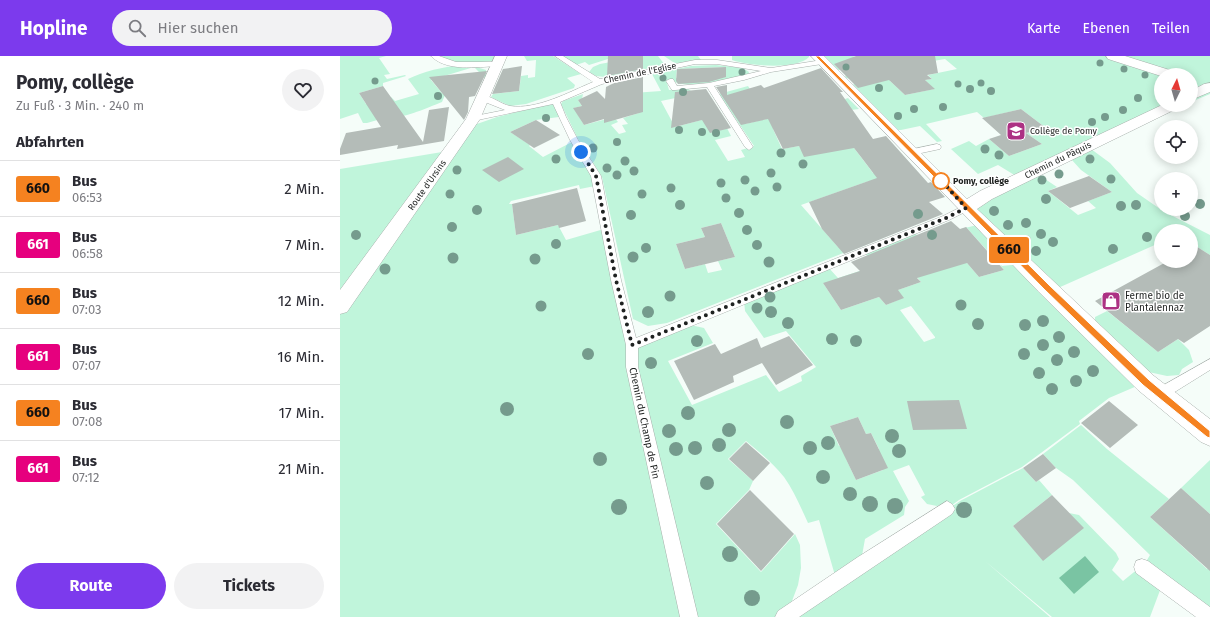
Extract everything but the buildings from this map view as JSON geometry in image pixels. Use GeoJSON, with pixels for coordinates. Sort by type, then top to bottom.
{"type":"FeatureCollection","features":[{"type":"Feature","properties":{"kind":"street"},"geometry":{"type":"LineString","coordinates":[[1112,56],[1154,70]]}},
{"type":"Feature","properties":{"kind":"street"},"geometry":{"type":"LineString","coordinates":[[820,59],[966,208],[1046,287],[1146,383],[1210,434]]}},
{"type":"Feature","properties":{"kind":"street","name":"Route d'Ursins"},"geometry":{"type":"LineString","coordinates":[[340,306],[473,119],[499,60]]}},
{"type":"Feature","properties":{"kind":"street"},"geometry":{"type":"LineString","coordinates":[[1198,83],[1209,87]]}},
{"type":"Feature","properties":{"kind":"street"},"geometry":{"type":"LineString","coordinates":[[1198,92],[1209,87]]}},
{"type":"Feature","properties":{"kind":"street","name":"Chemin du Pâquis"},"geometry":{"type":"LineString","coordinates":[[966,208],[986,195],[1158,112]]}},
{"type":"Feature","properties":{"kind":"lane"},"geometry":{"type":"LineString","coordinates":[[434,56],[444,62],[450,63],[499,60]]}},
{"type":"Feature","properties":{"kind":"lane"},"geometry":{"type":"LineString","coordinates":[[558,56],[599,82]]}},
{"type":"Feature","properties":{"kind":"lane","name":"Chemin de l'Eglise"},"geometry":{"type":"LineString","coordinates":[[556,100],[599,82],[618,76],[696,62],[716,62],[771,70],[820,59]]}},
{"type":"Feature","properties":{"kind":"lane"},"geometry":{"type":"LineString","coordinates":[[670,81],[675,88],[709,85],[744,78],[771,70]]}},
{"type":"Feature","properties":{"kind":"lane"},"geometry":{"type":"LineString","coordinates":[[709,85],[749,148]]}},
{"type":"Feature","properties":{"kind":"lane"},"geometry":{"type":"LineString","coordinates":[[483,98],[508,108],[524,108]]}},
{"type":"Feature","properties":{"kind":"lane"},"geometry":{"type":"LineString","coordinates":[[473,119],[556,100]]}},
{"type":"Feature","properties":{"kind":"lane","name":"Chemin du Champ de Pin"},"geometry":{"type":"LineString","coordinates":[[556,100],[565,123],[596,176],[616,280],[632,345],[632,367],[689,617]]}},
{"type":"Feature","properties":{"kind":"lane"},"geometry":{"type":"LineString","coordinates":[[912,152],[937,147]]}},
{"type":"Feature","properties":{"kind":"lane"},"geometry":{"type":"LineString","coordinates":[[632,345],[946,218],[966,208]]}},
{"type":"Feature","properties":{"kind":"lane"},"geometry":{"type":"LineString","coordinates":[[1160,394],[1210,364]]}},
{"type":"Feature","properties":{"kind":"lane"},"geometry":{"type":"LineString","coordinates":[[784,617],[864,562],[947,510]]}},
{"type":"Feature","properties":{"kind":"lane"},"geometry":{"type":"LineString","coordinates":[[1142,567],[1210,617]]}},
{"type":"Feature","properties":{"kind":"shaded area"},"geometry":{"type":"Polygon","coordinates":[[[340,56],[386,56],[379,58],[390,74],[384,75],[387,79],[406,76],[383,83],[383,86],[359,93],[366,104],[391,97],[395,101],[419,94],[408,79],[436,69],[457,66],[477,67],[486,70],[486,79],[474,67],[431,80],[445,95],[442,102],[402,116],[391,116],[363,123],[358,113],[340,119],[340,56]]]}},
{"type":"Feature","properties":{"kind":"shaded area"},"geometry":{"type":"Polygon","coordinates":[[[441,56],[497,56],[493,61],[466,63],[452,61],[441,56]]]}},
{"type":"Feature","properties":{"kind":"shaded area"},"geometry":{"type":"Polygon","coordinates":[[[524,56],[553,56],[581,74],[567,78],[575,85],[574,88],[526,104],[510,106],[491,97],[493,94],[519,91],[521,76],[528,75],[528,78],[535,77],[536,60],[527,61],[524,56]]]}},
{"type":"Feature","properties":{"kind":"shaded area"},"geometry":{"type":"Polygon","coordinates":[[[562,56],[608,56],[608,59],[589,65],[585,62],[576,65],[562,56]]]}},
{"type":"Feature","properties":{"kind":"shaded area"},"geometry":{"type":"Polygon","coordinates":[[[643,56],[658,56],[665,65],[605,77],[596,76],[589,72],[593,67],[600,64],[643,56]]]}},
{"type":"Feature","properties":{"kind":"shaded area"},"geometry":{"type":"Polygon","coordinates":[[[664,56],[698,56],[701,60],[676,64],[664,56]]]}},
{"type":"Feature","properties":{"kind":"shaded area"},"geometry":{"type":"Polygon","coordinates":[[[732,56],[809,57],[794,64],[772,66],[750,64],[732,60],[732,56]]]}},
{"type":"Feature","properties":{"kind":"shaded area"},"geometry":{"type":"Polygon","coordinates":[[[822,56],[853,56],[857,58],[845,70],[838,70],[822,56]]]}},
{"type":"Feature","properties":{"kind":"shaded area"},"geometry":{"type":"Polygon","coordinates":[[[896,56],[1210,56],[1210,94],[1198,99],[1198,68],[1154,68],[1154,112],[1169,112],[1091,149],[1110,163],[1137,193],[1154,205],[1154,216],[1173,216],[1188,224],[1154,224],[1154,245],[1058,288],[970,209],[1036,173],[1057,187],[1048,191],[1078,215],[1096,208],[1088,201],[1112,192],[1081,170],[1071,159],[1016,176],[998,165],[978,174],[951,149],[969,141],[976,146],[989,139],[1009,156],[1042,144],[1026,133],[1046,128],[1021,109],[984,118],[977,112],[926,124],[942,141],[937,142],[920,126],[901,130],[892,130],[847,86],[889,76],[890,81],[905,95],[934,89],[925,80],[932,79],[928,75],[957,69],[945,59],[921,63],[855,80],[846,78],[845,76],[848,73],[896,56]]]}},
{"type":"Feature","properties":{"kind":"shaded area"},"geometry":{"type":"Polygon","coordinates":[[[716,65],[743,68],[749,72],[748,75],[709,83],[688,84],[673,81],[667,83],[669,90],[687,88],[695,94],[661,101],[675,127],[709,118],[727,128],[731,136],[715,140],[728,161],[745,157],[741,150],[754,146],[719,94],[748,86],[750,89],[738,114],[745,124],[830,104],[848,98],[859,109],[817,114],[805,123],[773,129],[782,149],[799,146],[805,156],[851,144],[873,173],[885,170],[890,177],[866,182],[801,205],[838,247],[909,227],[667,323],[648,326],[633,319],[602,177],[577,137],[561,104],[563,101],[583,94],[582,99],[578,100],[582,106],[574,108],[584,125],[614,117],[618,122],[611,125],[619,134],[626,132],[622,125],[628,124],[623,118],[639,113],[633,93],[661,91],[652,74],[691,66],[716,65]],[[726,67],[677,69],[676,78],[726,77],[726,67]],[[721,223],[701,228],[705,237],[676,244],[685,269],[705,264],[708,273],[722,270],[718,261],[735,257],[721,223]]]}},
{"type":"Feature","properties":{"kind":"shaded area"},"geometry":{"type":"Polygon","coordinates":[[[554,103],[559,117],[536,120],[510,132],[530,145],[529,146],[543,157],[572,142],[593,178],[595,186],[580,189],[579,185],[511,201],[509,204],[512,204],[516,235],[558,225],[566,240],[604,229],[686,617],[340,617],[340,169],[454,150],[474,125],[497,117],[554,103]]]}},
{"type":"Feature","properties":{"kind":"shaded area"},"geometry":{"type":"Polygon","coordinates":[[[981,224],[1002,245],[988,251],[1002,266],[1021,264],[1144,383],[1109,398],[1079,421],[1080,424],[1022,467],[959,500],[948,508],[944,504],[937,506],[927,504],[921,497],[925,495],[909,465],[893,471],[909,501],[905,507],[904,515],[865,539],[861,561],[836,579],[819,520],[808,523],[788,482],[771,462],[746,441],[728,459],[753,481],[749,490],[716,524],[761,572],[795,534],[800,545],[801,568],[798,585],[789,609],[777,617],[693,617],[635,368],[635,346],[686,324],[704,328],[713,343],[668,361],[692,405],[766,375],[779,392],[802,381],[801,376],[816,367],[786,331],[764,338],[745,311],[744,301],[828,267],[838,278],[875,266],[865,253],[914,233],[928,242],[953,231],[966,228],[967,263],[979,277],[1004,270],[967,228],[981,224]],[[896,252],[895,291],[921,282],[896,252]],[[823,283],[841,310],[879,297],[886,305],[898,300],[823,283]],[[911,306],[900,310],[924,342],[935,337],[911,306]],[[858,417],[830,426],[839,446],[843,446],[846,459],[856,480],[883,470],[873,451],[879,449],[871,433],[866,434],[858,417]]]}},
{"type":"Feature","properties":{"kind":"shaded area"},"geometry":{"type":"Polygon","coordinates":[[[1198,229],[1210,235],[1210,255],[1198,247],[1198,229]]]}},
{"type":"Feature","properties":{"kind":"shaded area"},"geometry":{"type":"Polygon","coordinates":[[[1107,311],[1158,352],[1178,339],[1189,350],[1193,362],[1182,369],[1179,375],[1167,376],[1144,371],[1095,324],[1095,317],[1107,311]]]}},
{"type":"Feature","properties":{"kind":"shaded area"},"geometry":{"type":"Polygon","coordinates":[[[1081,425],[1107,449],[1169,499],[1150,517],[1207,569],[1210,566],[1210,613],[1144,565],[1150,555],[1073,480],[1056,468],[1043,454],[1081,425]]]}},
{"type":"Feature","properties":{"kind":"shaded area"},"geometry":{"type":"Polygon","coordinates":[[[1210,460],[1210,514],[1181,488],[1210,460]]]}},
{"type":"Feature","properties":{"kind":"shaded area"},"geometry":{"type":"Polygon","coordinates":[[[1023,468],[1036,482],[1039,480],[1052,495],[1013,526],[1041,558],[1083,528],[1069,513],[1079,515],[1116,553],[1119,559],[1112,570],[1123,581],[1139,568],[1162,585],[1150,617],[1052,617],[985,561],[1050,617],[788,617],[960,501],[1023,468]]]}},
{"type":"Feature","properties":{"kind":"shaded area"},"geometry":{"type":"Polygon","coordinates":[[[1085,556],[1099,572],[1074,594],[1059,578],[1085,556]]]}},
{"type":"Feature","properties":{"kind":"bus line","name":"660"},"geometry":{"type":"LineString","coordinates":[[817,56],[1046,287],[1146,383],[1210,434]]}},
{"type":"Feature","properties":{"kind":"place","name":"Collège de Pomy"},"geometry":{"type":"Point","coordinates":[1016,131]}},
{"type":"Feature","properties":{"kind":"place","name":"Pomy, collège"},"geometry":{"type":"Point","coordinates":[941,181]}},
{"type":"Feature","properties":{"kind":"place","name":"Ferme bio de Plantalennaz"},"geometry":{"type":"Point","coordinates":[1111,301]}},
{"type":"Feature","properties":{"kind":"route"},"geometry":{"type":"LineString","coordinates":[[581,152],[596,176],[616,280],[632,345],[946,218],[966,208],[940,179],[941,181]]}}]}
